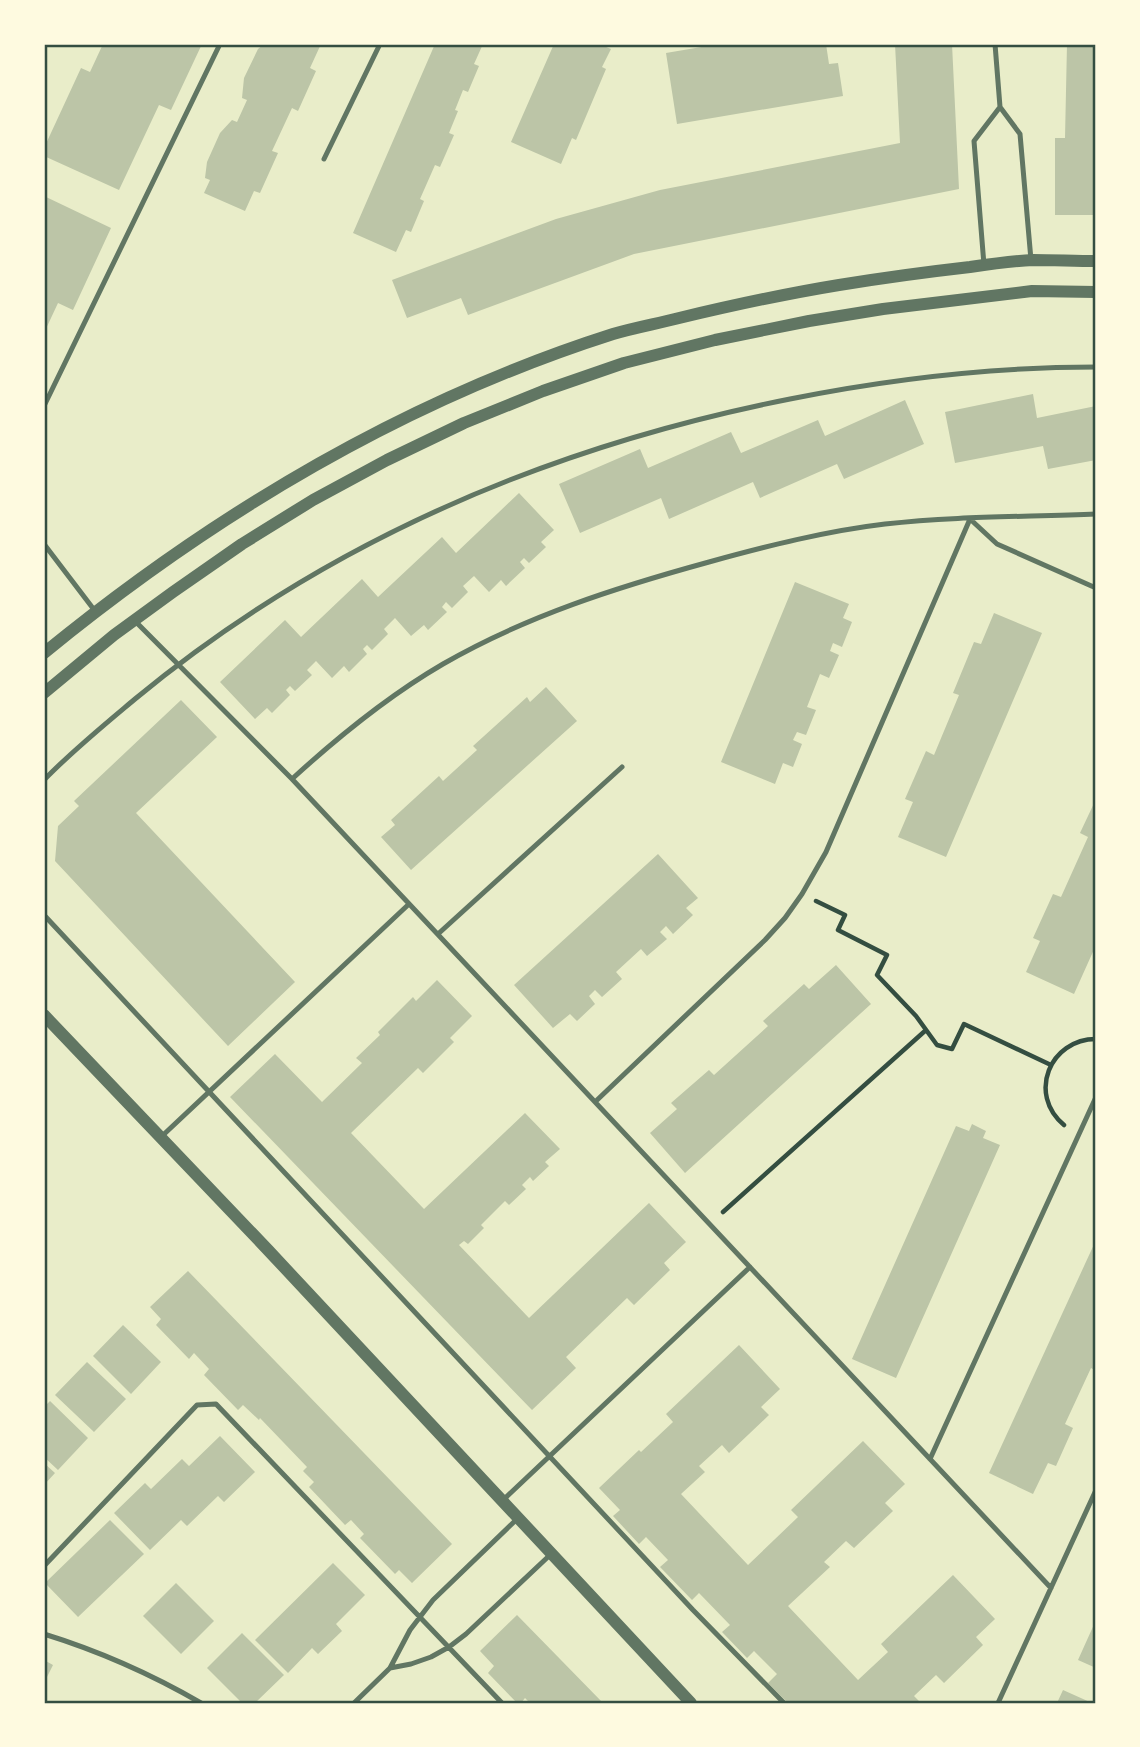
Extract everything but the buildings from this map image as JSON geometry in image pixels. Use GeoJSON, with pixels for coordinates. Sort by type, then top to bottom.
{"type":"FeatureCollection","features":[{"type":"Feature","properties":{"kind":"street"},"geometry":{"type":"LineString","coordinates":[[44,653],[155,567],[298,474],[373,433],[533,363],[615,334],[709,311],[828,287],[1031,260],[1096,261]]}},
{"type":"Feature","properties":{"kind":"street"},"geometry":{"type":"LineString","coordinates":[[44,693],[134,620],[242,544],[313,500],[387,460],[543,391],[624,363],[809,321],[1032,291],[1096,292]]}},
{"type":"Feature","properties":{"kind":"street"},"geometry":{"type":"LineString","coordinates":[[44,1015],[691,1703]]}},
{"type":"Feature","properties":{"kind":"lane"},"geometry":{"type":"LineString","coordinates":[[44,405],[220,44]]}},
{"type":"Feature","properties":{"kind":"lane"},"geometry":{"type":"LineString","coordinates":[[324,159],[380,44]]}},
{"type":"Feature","properties":{"kind":"lane"},"geometry":{"type":"LineString","coordinates":[[995,44],[1000,107],[1020,134],[1031,260]]}},
{"type":"Feature","properties":{"kind":"lane"},"geometry":{"type":"LineString","coordinates":[[984,265],[974,141],[1000,107]]}},
{"type":"Feature","properties":{"kind":"lane"},"geometry":{"type":"LineString","coordinates":[[44,780],[104,724],[178,665],[270,600],[393,530],[523,474],[683,424],[831,391],[981,372],[1096,367]]}},
{"type":"Feature","properties":{"kind":"lane"},"geometry":{"type":"LineString","coordinates":[[292,779],[325,748],[397,694],[444,664],[545,615],[597,596],[749,551],[883,524],[941,519],[1096,514]]}},
{"type":"Feature","properties":{"kind":"lane"},"geometry":{"type":"LineString","coordinates":[[970,519],[997,544],[1096,588]]}},
{"type":"Feature","properties":{"kind":"lane"},"geometry":{"type":"LineString","coordinates":[[595,1102],[765,940],[803,894],[827,852],[970,519]]}},
{"type":"Feature","properties":{"kind":"lane"},"geometry":{"type":"LineString","coordinates":[[44,544],[95,611]]}},
{"type":"Feature","properties":{"kind":"lane"},"geometry":{"type":"LineString","coordinates":[[134,620],[292,779],[1051,1588]]}},
{"type":"Feature","properties":{"kind":"lane"},"geometry":{"type":"LineString","coordinates":[[438,934],[622,767]]}},
{"type":"Feature","properties":{"kind":"lane"},"geometry":{"type":"LineString","coordinates":[[161,1137],[409,904]]}},
{"type":"Feature","properties":{"kind":"lane"},"geometry":{"type":"LineString","coordinates":[[44,915],[693,1610],[784,1703]]}},
{"type":"Feature","properties":{"kind":"lane"},"geometry":{"type":"LineString","coordinates":[[930,1459],[1096,1097]]}},
{"type":"Feature","properties":{"kind":"lane"},"geometry":{"type":"LineString","coordinates":[[502,1501],[750,1267]]}},
{"type":"Feature","properties":{"kind":"lane"},"geometry":{"type":"LineString","coordinates":[[44,1566],[197,1405],[215,1404],[502,1703]]}},
{"type":"Feature","properties":{"kind":"lane"},"geometry":{"type":"LineString","coordinates":[[998,1703],[1096,1490]]}},
{"type":"Feature","properties":{"kind":"lane"},"geometry":{"type":"LineString","coordinates":[[354,1703],[390,1668],[410,1630],[433,1600],[518,1518]]}},
{"type":"Feature","properties":{"kind":"lane"},"geometry":{"type":"LineString","coordinates":[[390,1668],[431,1657],[449,1647],[551,1554]]}},
{"type":"Feature","properties":{"kind":"lane"},"geometry":{"type":"LineString","coordinates":[[44,1634],[132,1667],[201,1703]]}},
{"type":"Feature","properties":{"kind":"path"},"geometry":{"type":"LineString","coordinates":[[803,894],[845,915],[838,930],[887,955],[877,975],[916,1016],[937,1045],[952,1049],[964,1024],[1051,1065]]}},
{"type":"Feature","properties":{"kind":"path"},"geometry":{"type":"LineString","coordinates":[[709,1224],[926,1030]]}},
{"type":"Feature","properties":{"kind":"path"},"geometry":{"type":"LineString","coordinates":[[1080,1134],[1057,1120],[1045,1095],[1046,1081],[1056,1056],[1080,1041],[1096,1039]]}}]}
